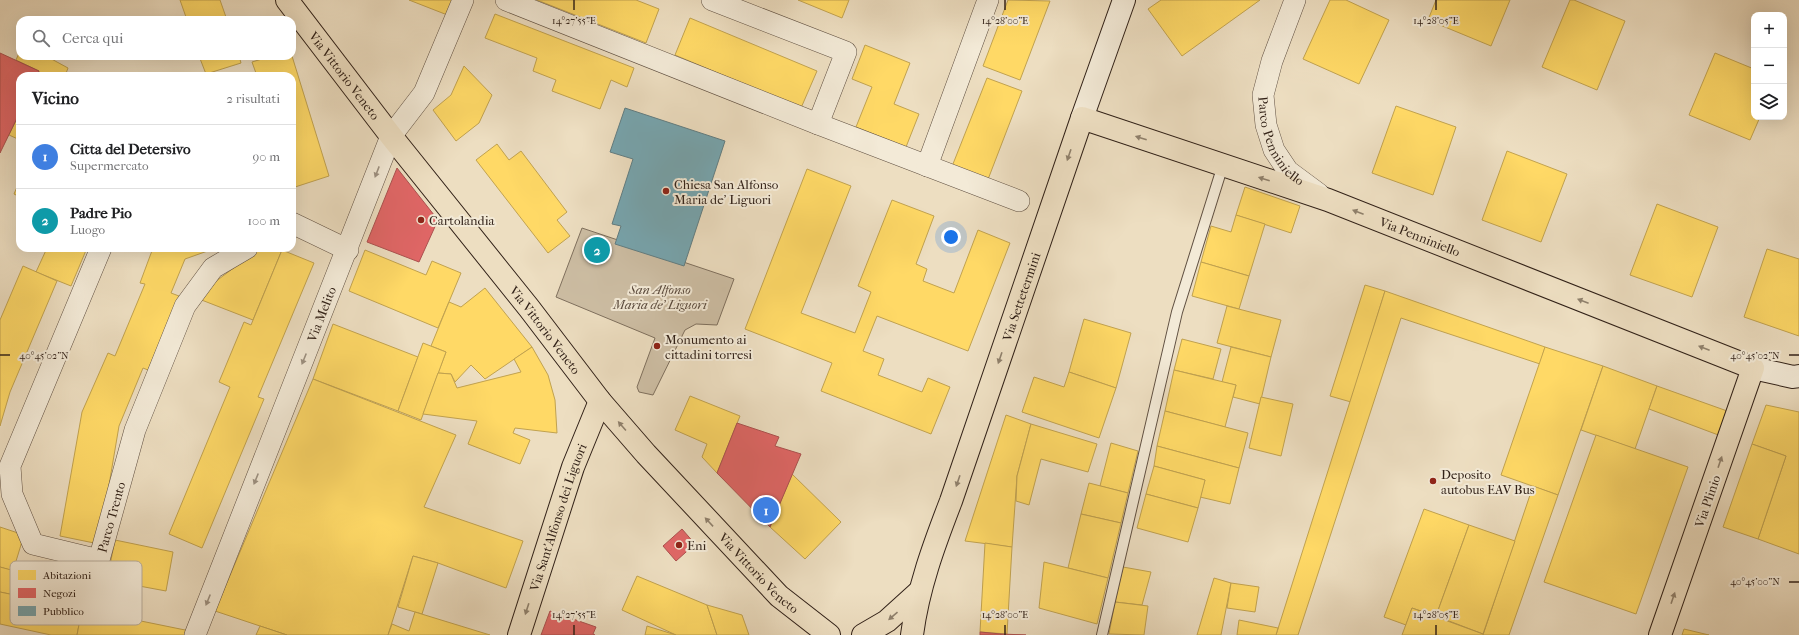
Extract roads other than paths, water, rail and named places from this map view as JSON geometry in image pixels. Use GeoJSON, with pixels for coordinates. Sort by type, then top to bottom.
{"type":"FeatureCollection","features":[{"type":"Feature","properties":{"kind":"main road","name":"Via Vittorio Veneto"},"geometry":{"type":"LineString","coordinates":[[288,0],[391,136],[529,308],[600,401],[646,454],[778,596],[829,635]]}},
{"type":"Feature","properties":{"kind":"main road","name":"Via Settetermini"},"geometry":{"type":"LineString","coordinates":[[912,635],[919,592],[929,559],[954,493],[1082,118],[1124,0]]}},
{"type":"Feature","properties":{"kind":"main road","name":"Via Penniniello"},"geometry":{"type":"LineString","coordinates":[[1082,118],[1328,200],[1753,368]]}},
{"type":"Feature","properties":{"kind":"main road"},"geometry":{"type":"LineString","coordinates":[[1753,368],[1793,377],[1799,376]]}},
{"type":"Feature","properties":{"kind":"main road","name":"Via Plinio"},"geometry":{"type":"LineString","coordinates":[[1660,635],[1753,368]]}},
{"type":"Feature","properties":{"kind":"main road","name":"Via Sant'Alfonso dei Liguori"},"geometry":{"type":"LineString","coordinates":[[519,635],[573,467],[600,401]]}},
{"type":"Feature","properties":{"kind":"main road"},"geometry":{"type":"LineString","coordinates":[[863,635],[887,621],[919,592]]}},
{"type":"Feature","properties":{"kind":"street","name":"Via Melito"},"geometry":{"type":"LineString","coordinates":[[195,635],[348,250],[391,136],[424,93],[463,0]]}},
{"type":"Feature","properties":{"kind":"street"},"geometry":{"type":"LineString","coordinates":[[506,0],[818,124],[1019,201]]}},
{"type":"Feature","properties":{"kind":"street"},"geometry":{"type":"LineString","coordinates":[[712,0],[846,52],[818,124]]}},
{"type":"Feature","properties":{"kind":"street","name":"Parco Penniniello"},"geometry":{"type":"LineString","coordinates":[[1295,0],[1272,61],[1263,95],[1266,125],[1274,150],[1288,171],[1328,200]]}},
{"type":"Feature","properties":{"kind":"street"},"geometry":{"type":"LineString","coordinates":[[926,166],[983,1]]}},
{"type":"Feature","properties":{"kind":"street"},"geometry":{"type":"LineString","coordinates":[[296,225],[348,250]]}},
{"type":"Feature","properties":{"kind":"street","name":"Parco Trento"},"geometry":{"type":"LineString","coordinates":[[99,252],[10,466],[12,494],[33,544],[99,560],[135,430],[185,306],[213,268],[240,252]]}},
{"type":"Feature","properties":{"kind":"lane"},"geometry":{"type":"LineString","coordinates":[[1102,635],[1177,312],[1223,165]]}},
{"type":"Feature","properties":{"kind":"place","name":"Chiesa San Alfonso Maria de' Liguori"},"geometry":{"type":"Point","coordinates":[666,191]}},
{"type":"Feature","properties":{"kind":"place","name":"Cartolandia"},"geometry":{"type":"Point","coordinates":[421,220]}},
{"type":"Feature","properties":{"kind":"place","name":"Padre Pio"},"geometry":{"type":"Point","coordinates":[597,250]}},
{"type":"Feature","properties":{"kind":"place","name":"Monumento ai cittadini torresi"},"geometry":{"type":"Point","coordinates":[657,346]}},
{"type":"Feature","properties":{"kind":"place","name":"Deposito autobus EAV Bus"},"geometry":{"type":"Point","coordinates":[1433,481]}},
{"type":"Feature","properties":{"kind":"place","name":"Citta del Detersivo"},"geometry":{"type":"Point","coordinates":[766,510]}},
{"type":"Feature","properties":{"kind":"place","name":"Eni"},"geometry":{"type":"Point","coordinates":[679,545]}},
{"type":"Feature","properties":{"kind":"park label","name":"San Alfonso Maria de' Liguori"},"geometry":{"type":"Point","coordinates":[660,296]}}]}
